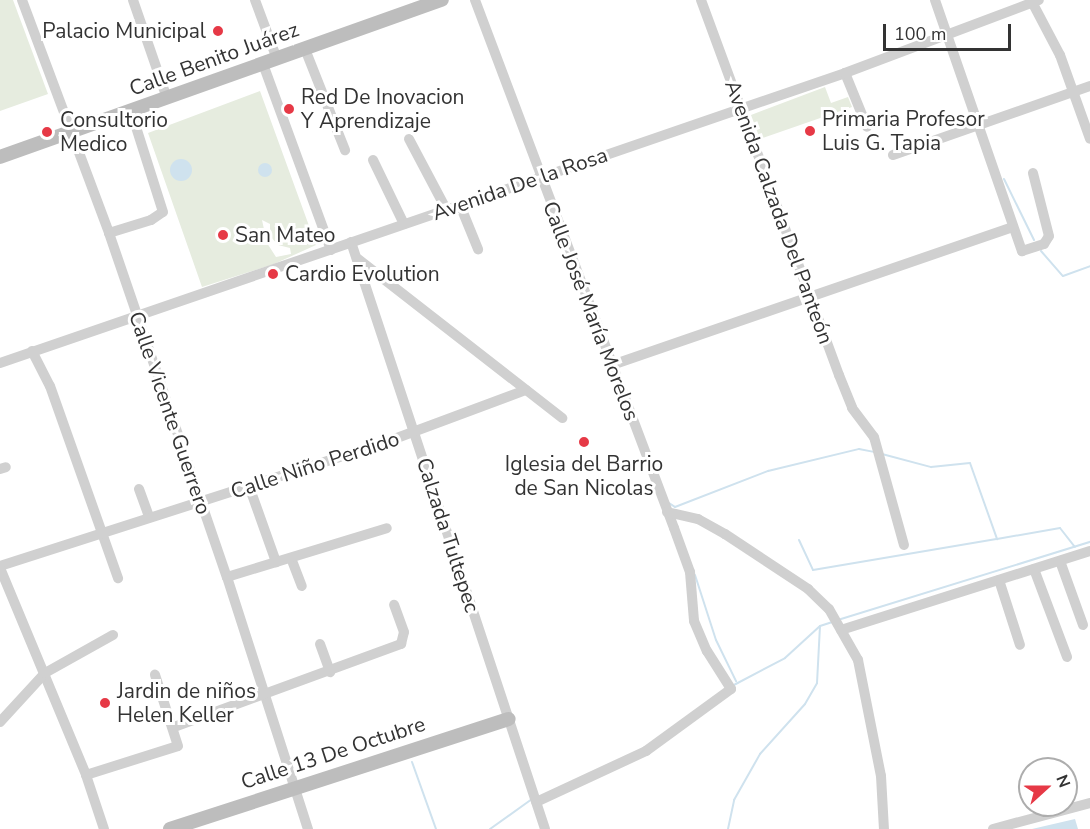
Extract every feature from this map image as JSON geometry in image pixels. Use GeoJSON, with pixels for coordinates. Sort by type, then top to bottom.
{"type":"FeatureCollection","features":[{"type":"Feature","properties":{"kind":"main road","name":"Calle Benito Juárez"},"geometry":{"type":"LineString","coordinates":[[0,157],[442,0]]}},
{"type":"Feature","properties":{"kind":"main road","name":"Calle 13 De Octubre"},"geometry":{"type":"LineString","coordinates":[[170,829],[294,786],[509,719]]}},
{"type":"Feature","properties":{"kind":"street","name":"Calle Vicente Guerrero"},"geometry":{"type":"LineString","coordinates":[[22,0],[109,233],[227,577],[308,829]]}},
{"type":"Feature","properties":{"kind":"street"},"geometry":{"type":"LineString","coordinates":[[133,0],[167,98]]}},
{"type":"Feature","properties":{"kind":"street"},"geometry":{"type":"LineString","coordinates":[[255,0],[277,59]]}},
{"type":"Feature","properties":{"kind":"street","name":"Calle José María Morelos"},"geometry":{"type":"LineString","coordinates":[[475,0],[690,572],[689,598],[694,621],[731,690],[646,751],[536,802]]}},
{"type":"Feature","properties":{"kind":"street","name":"Avenida Calzada Del Panteón"},"geometry":{"type":"LineString","coordinates":[[700,0],[838,375],[861,423],[876,444],[877,458],[904,545]]}},
{"type":"Feature","properties":{"kind":"street"},"geometry":{"type":"LineString","coordinates":[[935,0],[1022,251],[1048,241],[1048,224],[1033,173]]}},
{"type":"Feature","properties":{"kind":"street"},"geometry":{"type":"LineString","coordinates":[[1036,1],[1088,126],[1090,139]]}},
{"type":"Feature","properties":{"kind":"street","name":"Avenida De la Rosa"},"geometry":{"type":"LineString","coordinates":[[0,363],[136,314],[331,250],[845,73],[1036,1]]}},
{"type":"Feature","properties":{"kind":"street"},"geometry":{"type":"LineString","coordinates":[[305,49],[345,150]]}},
{"type":"Feature","properties":{"kind":"street"},"geometry":{"type":"LineString","coordinates":[[263,64],[331,250]]}},
{"type":"Feature","properties":{"kind":"street"},"geometry":{"type":"LineString","coordinates":[[845,73],[867,127]]}},
{"type":"Feature","properties":{"kind":"street"},"geometry":{"type":"LineString","coordinates":[[893,155],[1090,86]]}},
{"type":"Feature","properties":{"kind":"street"},"geometry":{"type":"LineString","coordinates":[[109,233],[151,220],[163,212],[131,111]]}},
{"type":"Feature","properties":{"kind":"street"},"geometry":{"type":"LineString","coordinates":[[410,139],[446,209]]}},
{"type":"Feature","properties":{"kind":"street"},"geometry":{"type":"LineString","coordinates":[[373,160],[404,224]]}},
{"type":"Feature","properties":{"kind":"street"},"geometry":{"type":"LineString","coordinates":[[460,205],[478,249]]}},
{"type":"Feature","properties":{"kind":"street"},"geometry":{"type":"LineString","coordinates":[[612,365],[1012,226]]}},
{"type":"Feature","properties":{"kind":"street","name":"Calzada Tultepec"},"geometry":{"type":"LineString","coordinates":[[351,242],[545,829]]}},
{"type":"Feature","properties":{"kind":"street"},"geometry":{"type":"LineString","coordinates":[[357,259],[561,418]]}},
{"type":"Feature","properties":{"kind":"street"},"geometry":{"type":"LineString","coordinates":[[32,351],[50,386],[118,578]]}},
{"type":"Feature","properties":{"kind":"street","name":"Calle Niño Perdido"},"geometry":{"type":"LineString","coordinates":[[0,567],[414,433],[525,390]]}},
{"type":"Feature","properties":{"kind":"street"},"geometry":{"type":"LineString","coordinates":[[249,486],[276,562]]}},
{"type":"Feature","properties":{"kind":"street"},"geometry":{"type":"LineString","coordinates":[[139,489],[149,517]]}},
{"type":"Feature","properties":{"kind":"street"},"geometry":{"type":"LineString","coordinates":[[667,512],[698,519],[725,534],[808,589],[829,609],[858,660],[881,776],[884,829]]}},
{"type":"Feature","properties":{"kind":"street"},"geometry":{"type":"LineString","coordinates":[[227,577],[387,528]]}},
{"type":"Feature","properties":{"kind":"street"},"geometry":{"type":"LineString","coordinates":[[839,627],[1090,551]]}},
{"type":"Feature","properties":{"kind":"street"},"geometry":{"type":"LineString","coordinates":[[291,558],[302,586]]}},
{"type":"Feature","properties":{"kind":"street"},"geometry":{"type":"LineString","coordinates":[[1060,561],[1083,625]]}},
{"type":"Feature","properties":{"kind":"street"},"geometry":{"type":"LineString","coordinates":[[0,567],[86,775],[104,829]]}},
{"type":"Feature","properties":{"kind":"street"},"geometry":{"type":"LineString","coordinates":[[1035,569],[1067,657]]}},
{"type":"Feature","properties":{"kind":"street"},"geometry":{"type":"LineString","coordinates":[[999,580],[1020,645]]}},
{"type":"Feature","properties":{"kind":"street"},"geometry":{"type":"LineString","coordinates":[[174,727],[330,672],[401,644],[404,632],[394,605]]}},
{"type":"Feature","properties":{"kind":"street"},"geometry":{"type":"LineString","coordinates":[[0,722],[45,673],[113,635]]}},
{"type":"Feature","properties":{"kind":"street"},"geometry":{"type":"LineString","coordinates":[[320,644],[330,672]]}},
{"type":"Feature","properties":{"kind":"street"},"geometry":{"type":"LineString","coordinates":[[86,775],[173,748],[178,742],[155,675]]}},
{"type":"Feature","properties":{"kind":"street"},"geometry":{"type":"LineString","coordinates":[[993,829],[1090,803]]}},
{"type":"Feature","properties":{"kind":"shaded area"},"geometry":{"type":"Polygon","coordinates":[[[0,0],[13,0],[48,94],[0,111],[0,0]]]}},
{"type":"Feature","properties":{"kind":"shaded area"},"geometry":{"type":"Polygon","coordinates":[[[825,87],[831,103],[848,97],[852,107],[760,139],[751,115],[825,87]]]}},
{"type":"Feature","properties":{"kind":"shaded area"},"geometry":{"type":"Polygon","coordinates":[[[260,91],[316,245],[274,264],[202,287],[148,133],[260,91]],[[262,220],[267,243],[276,257],[291,254],[290,248],[278,245],[270,236],[270,224],[262,220]]]}},
{"type":"Feature","properties":{"kind":"water"},"geometry":{"type":"Polygon","coordinates":[[[181,159],[189,162],[192,170],[189,178],[181,181],[173,178],[170,170],[173,162],[181,159]]]}},
{"type":"Feature","properties":{"kind":"water"},"geometry":{"type":"Polygon","coordinates":[[[262,163],[268,163],[272,170],[268,177],[262,177],[258,173],[258,167],[262,163]]]}},
{"type":"Feature","properties":{"kind":"water"},"geometry":{"type":"Polygon","coordinates":[[[1075,819],[1078,829],[1032,829],[1075,819]]]}},
{"type":"Feature","properties":{"kind":"waterway"},"geometry":{"type":"LineString","coordinates":[[1004,179],[1034,240]]}},
{"type":"Feature","properties":{"kind":"waterway"},"geometry":{"type":"LineString","coordinates":[[1041,251],[1063,276],[1090,266]]}},
{"type":"Feature","properties":{"kind":"waterway"},"geometry":{"type":"LineString","coordinates":[[669,503],[675,507],[768,471],[859,449],[874,452]]}},
{"type":"Feature","properties":{"kind":"waterway"},"geometry":{"type":"LineString","coordinates":[[882,454],[931,467],[970,463],[997,539],[1060,528],[1075,547]]}},
{"type":"Feature","properties":{"kind":"waterway"},"geometry":{"type":"LineString","coordinates":[[799,540],[813,570],[996,539]]}},
{"type":"Feature","properties":{"kind":"waterway"},"geometry":{"type":"LineString","coordinates":[[841,619],[1090,542]]}},
{"type":"Feature","properties":{"kind":"waterway"},"geometry":{"type":"LineString","coordinates":[[695,575],[716,640],[736,681]]}},
{"type":"Feature","properties":{"kind":"waterway"},"geometry":{"type":"LineString","coordinates":[[732,686],[785,658],[820,626],[832,622]]}},
{"type":"Feature","properties":{"kind":"waterway"},"geometry":{"type":"LineString","coordinates":[[728,829],[734,800],[760,754],[805,704],[817,683],[820,626]]}},
{"type":"Feature","properties":{"kind":"waterway"},"geometry":{"type":"LineString","coordinates":[[412,762],[436,829]]}},
{"type":"Feature","properties":{"kind":"waterway"},"geometry":{"type":"LineString","coordinates":[[490,829],[532,799]]}},
{"type":"Feature","properties":{"kind":"place","name":"Palacio Municipal"},"geometry":{"type":"Point","coordinates":[218,31]}},
{"type":"Feature","properties":{"kind":"place","name":"Red De Inovacion Y Aprendizaje"},"geometry":{"type":"Point","coordinates":[289,109]}},
{"type":"Feature","properties":{"kind":"place","name":"Primaria Profesor Luis G. Tapia"},"geometry":{"type":"Point","coordinates":[810,131]}},
{"type":"Feature","properties":{"kind":"place","name":"Consultorio Medico"},"geometry":{"type":"Point","coordinates":[47,132]}},
{"type":"Feature","properties":{"kind":"place","name":"San Mateo"},"geometry":{"type":"Point","coordinates":[223,235]}},
{"type":"Feature","properties":{"kind":"place","name":"Cardio Evolution"},"geometry":{"type":"Point","coordinates":[273,274]}},
{"type":"Feature","properties":{"kind":"place","name":"Iglesia del Barrio de San Nicolas"},"geometry":{"type":"Point","coordinates":[584,442]}},
{"type":"Feature","properties":{"kind":"place","name":"Jardin de niños Helen Keller"},"geometry":{"type":"Point","coordinates":[105,703]}}]}
